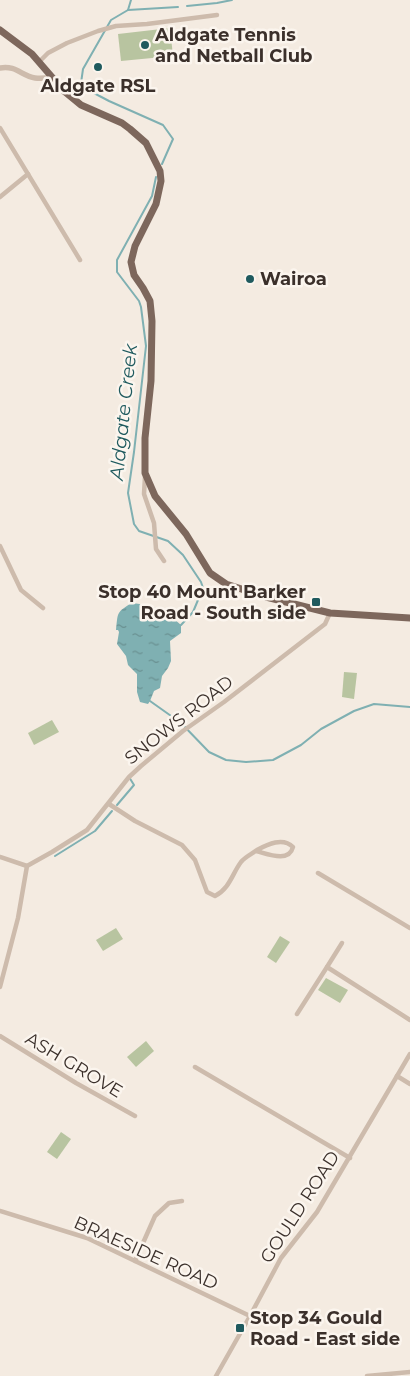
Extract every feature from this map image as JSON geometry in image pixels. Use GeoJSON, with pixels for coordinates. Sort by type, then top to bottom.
{"type":"FeatureCollection","features":[{"type":"Feature","properties":{"kind":"main road"},"geometry":{"type":"LineString","coordinates":[[0,30],[39,62],[64,91],[81,105],[122,123],[146,143],[160,171],[161,181],[158,199],[135,246],[131,262],[134,275],[150,301],[152,321],[151,381],[145,438],[145,473],[155,496],[186,534],[210,572],[226,584],[266,597],[330,612],[410,618]]}},
{"type":"Feature","properties":{"kind":"street"},"geometry":{"type":"LineString","coordinates":[[39,62],[48,53],[67,43],[116,26],[216,15]]}},
{"type":"Feature","properties":{"kind":"street"},"geometry":{"type":"LineString","coordinates":[[0,68],[14,69],[34,78],[52,78]]}},
{"type":"Feature","properties":{"kind":"street"},"geometry":{"type":"LineString","coordinates":[[0,128],[80,260]]}},
{"type":"Feature","properties":{"kind":"street"},"geometry":{"type":"LineString","coordinates":[[0,197],[28,174]]}},
{"type":"Feature","properties":{"kind":"street"},"geometry":{"type":"LineString","coordinates":[[145,473],[144,494],[154,523],[156,550],[164,561]]}},
{"type":"Feature","properties":{"kind":"street"},"geometry":{"type":"LineString","coordinates":[[0,546],[21,590],[43,608]]}},
{"type":"Feature","properties":{"kind":"street","name":"SNOWS ROAD"},"geometry":{"type":"LineString","coordinates":[[27,866],[87,830],[140,766],[183,731],[224,702],[325,624],[330,612]]}},
{"type":"Feature","properties":{"kind":"street"},"geometry":{"type":"LineString","coordinates":[[108,804],[135,821],[182,845],[194,860],[207,892],[215,896],[223,892],[248,855],[271,843],[289,843],[293,847],[292,853],[287,856],[276,856],[256,851]]}},
{"type":"Feature","properties":{"kind":"street"},"geometry":{"type":"LineString","coordinates":[[0,857],[27,866],[18,918],[0,987]]}},
{"type":"Feature","properties":{"kind":"street"},"geometry":{"type":"LineString","coordinates":[[318,874],[410,928]]}},
{"type":"Feature","properties":{"kind":"street"},"geometry":{"type":"LineString","coordinates":[[297,1014],[342,943]]}},
{"type":"Feature","properties":{"kind":"street"},"geometry":{"type":"LineString","coordinates":[[327,968],[410,1020]]}},
{"type":"Feature","properties":{"kind":"street","name":"ASH GROVE"},"geometry":{"type":"LineString","coordinates":[[0,1036],[76,1083],[135,1116]]}},
{"type":"Feature","properties":{"kind":"street","name":"GOULD ROAD"},"geometry":{"type":"LineString","coordinates":[[216,1376],[281,1258],[317,1212],[410,1054]]}},
{"type":"Feature","properties":{"kind":"street"},"geometry":{"type":"LineString","coordinates":[[195,1067],[350,1158]]}},
{"type":"Feature","properties":{"kind":"street"},"geometry":{"type":"LineString","coordinates":[[397,1076],[410,1084]]}},
{"type":"Feature","properties":{"kind":"street"},"geometry":{"type":"LineString","coordinates":[[135,1261],[155,1216],[169,1203],[182,1200]]}},
{"type":"Feature","properties":{"kind":"street","name":"BRAESIDE ROAD"},"geometry":{"type":"LineString","coordinates":[[0,1211],[86,1238],[250,1316]]}},
{"type":"Feature","properties":{"kind":"street"},"geometry":{"type":"LineString","coordinates":[[367,1376],[410,1372]]}},
{"type":"Feature","properties":{"kind":"green space","name":"Aldgate Tennis and Netball Club"},"geometry":{"type":"Polygon","coordinates":[[[170,28],[173,56],[121,61],[118,34],[170,28]]]}},
{"type":"Feature","properties":{"kind":"green space"},"geometry":{"type":"Polygon","coordinates":[[[344,672],[357,673],[354,699],[342,697],[344,672]]]}},
{"type":"Feature","properties":{"kind":"green space"},"geometry":{"type":"Polygon","coordinates":[[[52,720],[59,732],[34,745],[28,733],[52,720]]]}},
{"type":"Feature","properties":{"kind":"green space"},"geometry":{"type":"Polygon","coordinates":[[[116,928],[123,939],[103,951],[96,940],[116,928]]]}},
{"type":"Feature","properties":{"kind":"green space"},"geometry":{"type":"Polygon","coordinates":[[[280,936],[290,942],[276,963],[267,957],[280,936]]]}},
{"type":"Feature","properties":{"kind":"green space"},"geometry":{"type":"Polygon","coordinates":[[[326,978],[348,990],[340,1003],[318,990],[326,978]]]}},
{"type":"Feature","properties":{"kind":"green space"},"geometry":{"type":"Polygon","coordinates":[[[146,1041],[154,1051],[136,1067],[127,1057],[146,1041]]]}},
{"type":"Feature","properties":{"kind":"green space"},"geometry":{"type":"Polygon","coordinates":[[[61,1132],[71,1139],[57,1159],[47,1152],[61,1132]]]}},
{"type":"Feature","properties":{"kind":"water"},"geometry":{"type":"Polygon","coordinates":[[[132,603],[158,609],[181,625],[181,633],[170,641],[171,661],[162,676],[160,688],[154,691],[148,704],[140,702],[137,692],[137,674],[128,665],[126,656],[117,644],[119,632],[116,630],[119,614],[132,603]]]}},
{"type":"Feature","properties":{"kind":"waterway","name":"Aldgate Creek"},"geometry":{"type":"LineString","coordinates":[[131,0],[128,10],[111,20],[83,69],[81,83],[90,91],[109,101],[163,125],[173,139],[162,164]]}},
{"type":"Feature","properties":{"kind":"waterway"},"geometry":{"type":"LineString","coordinates":[[187,6],[232,0]]}},
{"type":"Feature","properties":{"kind":"waterway"},"geometry":{"type":"LineString","coordinates":[[128,10],[178,7]]}},
{"type":"Feature","properties":{"kind":"waterway","name":"Aldgate Creek"},"geometry":{"type":"LineString","coordinates":[[156,177],[152,196],[117,260],[117,272],[139,301],[146,346],[128,493],[134,524],[139,531],[168,541],[183,555],[201,582],[203,588],[193,612],[181,625]]}},
{"type":"Feature","properties":{"kind":"waterway"},"geometry":{"type":"LineString","coordinates":[[150,701],[181,723],[209,752],[226,760],[246,762],[273,760],[301,745],[321,729],[354,711],[374,704],[410,707]]}},
{"type":"Feature","properties":{"kind":"waterway"},"geometry":{"type":"LineString","coordinates":[[117,805],[134,785],[129,777]]}},
{"type":"Feature","properties":{"kind":"waterway"},"geometry":{"type":"LineString","coordinates":[[55,856],[95,831],[112,811]]}},
{"type":"Feature","properties":{"kind":"place","name":"Aldgate Tennis and Netball Club"},"geometry":{"type":"Point","coordinates":[145,45]}},
{"type":"Feature","properties":{"kind":"place","name":"Aldgate RSL"},"geometry":{"type":"Point","coordinates":[98,67]}},
{"type":"Feature","properties":{"kind":"place","name":"Wairoa"},"geometry":{"type":"Point","coordinates":[250,279]}},
{"type":"Feature","properties":{"kind":"place","name":"Stop 40 Mount Barker Road - South side"},"geometry":{"type":"Point","coordinates":[316,602]}},
{"type":"Feature","properties":{"kind":"place","name":"Stop 34 Gould Road - East side"},"geometry":{"type":"Point","coordinates":[240,1328]}}]}
